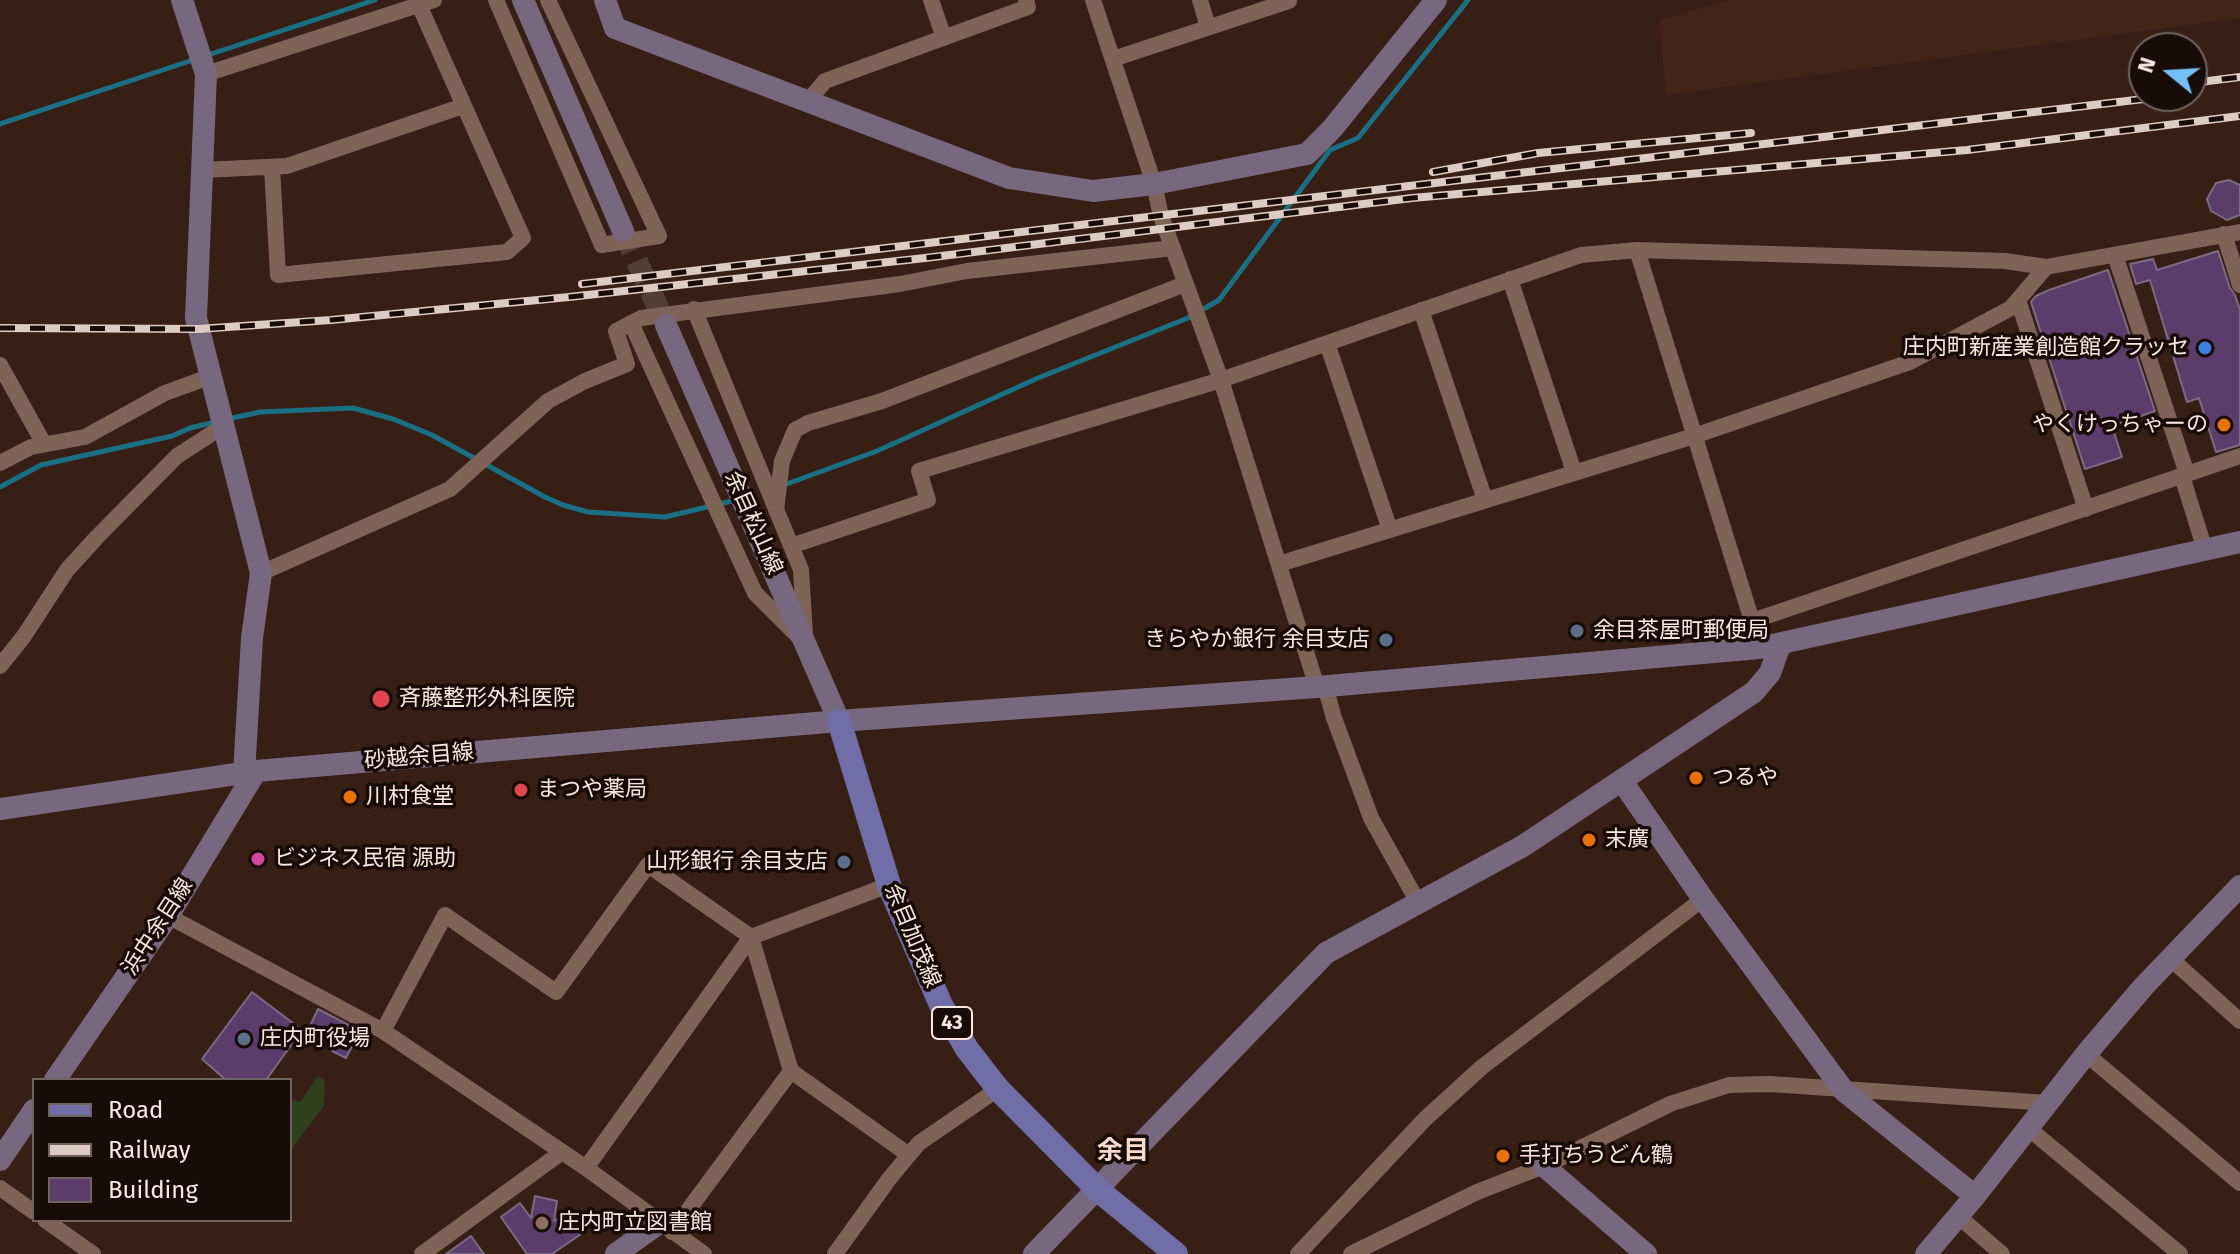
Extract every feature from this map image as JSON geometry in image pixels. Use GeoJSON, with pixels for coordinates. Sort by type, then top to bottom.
{"type":"FeatureCollection","features":[{"type":"Feature","properties":{"kind":"main road","name":"余目加茂線"},"geometry":{"type":"LineString","coordinates":[[839,721],[889,885],[941,1005],[967,1049],[998,1089],[1098,1190],[1176,1254]]}},
{"type":"Feature","properties":{"kind":"street"},"geometry":{"type":"LineString","coordinates":[[182,0],[206,74],[196,318],[261,573],[252,638],[250,772]]}},
{"type":"Feature","properties":{"kind":"street"},"geometry":{"type":"LineString","coordinates":[[496,0],[602,245],[659,236],[548,0]]}},
{"type":"Feature","properties":{"kind":"street"},"geometry":{"type":"LineString","coordinates":[[523,0],[623,231]]}},
{"type":"Feature","properties":{"kind":"street"},"geometry":{"type":"LineString","coordinates":[[605,0],[615,28],[1009,178],[1093,191],[1154,184],[1307,154],[1332,129],[1436,0]]}},
{"type":"Feature","properties":{"kind":"street"},"geometry":{"type":"LineString","coordinates":[[931,0],[944,38]]}},
{"type":"Feature","properties":{"kind":"street"},"geometry":{"type":"LineString","coordinates":[[808,101],[825,81],[1028,7],[1026,0]]}},
{"type":"Feature","properties":{"kind":"street"},"geometry":{"type":"LineString","coordinates":[[1093,0],[1154,184],[1161,216],[1221,380],[1321,686],[1371,818],[1419,904]]}},
{"type":"Feature","properties":{"kind":"street"},"geometry":{"type":"LineString","coordinates":[[1200,0],[1208,27]]}},
{"type":"Feature","properties":{"kind":"street"},"geometry":{"type":"LineString","coordinates":[[1113,59],[1289,1]]}},
{"type":"Feature","properties":{"kind":"street"},"geometry":{"type":"LineString","coordinates":[[206,74],[427,3],[463,106],[523,238],[507,252],[278,275],[272,167]]}},
{"type":"Feature","properties":{"kind":"street"},"geometry":{"type":"LineString","coordinates":[[202,170],[287,166],[463,106]]}},
{"type":"Feature","properties":{"kind":"street"},"geometry":{"type":"LineString","coordinates":[[791,546],[928,500],[919,471],[1221,380],[1581,255],[1637,250],[2005,261],[2046,267],[2232,233],[2240,285]]}},
{"type":"Feature","properties":{"kind":"street"},"geometry":{"type":"LineString","coordinates":[[261,573],[450,489],[548,401],[585,381],[627,364],[616,331],[641,318],[900,284],[979,269],[1173,248]]}},
{"type":"Feature","properties":{"kind":"street"},"geometry":{"type":"LineString","coordinates":[[1034,1254],[1326,953],[1523,846],[1754,692],[1770,673],[1769,646],[1752,621],[1637,250]]}},
{"type":"Feature","properties":{"kind":"street"},"geometry":{"type":"LineString","coordinates":[[2115,255],[2205,550]]}},
{"type":"Feature","properties":{"kind":"street"},"geometry":{"type":"LineString","coordinates":[[1279,564],[1694,436],[1910,362],[2011,308],[2046,267]]}},
{"type":"Feature","properties":{"kind":"street"},"geometry":{"type":"LineString","coordinates":[[1510,279],[1574,472]]}},
{"type":"Feature","properties":{"kind":"street"},"geometry":{"type":"LineString","coordinates":[[776,510],[782,461],[795,430],[808,423],[882,401],[1185,284]]}},
{"type":"Feature","properties":{"kind":"street"},"geometry":{"type":"LineString","coordinates":[[2018,300],[2086,509]]}},
{"type":"Feature","properties":{"kind":"street"},"geometry":{"type":"LineString","coordinates":[[694,309],[801,570],[806,644]]}},
{"type":"Feature","properties":{"kind":"street"},"geometry":{"type":"LineString","coordinates":[[1421,310],[1485,500]]}},
{"type":"Feature","properties":{"kind":"street"},"geometry":{"type":"LineString","coordinates":[[631,323],[755,593],[806,644]]}},
{"type":"Feature","properties":{"kind":"street","name":"余目松山線"},"geometry":{"type":"LineString","coordinates":[[666,325],[839,721]]}},
{"type":"Feature","properties":{"kind":"street"},"geometry":{"type":"LineString","coordinates":[[1327,343],[1390,530]]}},
{"type":"Feature","properties":{"kind":"street"},"geometry":{"type":"LineString","coordinates":[[0,365],[44,444]]}},
{"type":"Feature","properties":{"kind":"street"},"geometry":{"type":"LineString","coordinates":[[0,463],[31,447],[85,437],[165,393],[209,377]]}},
{"type":"Feature","properties":{"kind":"street"},"geometry":{"type":"LineString","coordinates":[[0,666],[24,636],[67,570],[97,537],[177,456],[222,427]]}},
{"type":"Feature","properties":{"kind":"street"},"geometry":{"type":"LineString","coordinates":[[1752,621],[2240,456]]}},
{"type":"Feature","properties":{"kind":"street","name":"砂越余目線"},"geometry":{"type":"LineString","coordinates":[[0,809],[250,772],[839,721],[1321,686],[1769,646],[2240,542]]}},
{"type":"Feature","properties":{"kind":"street","name":"浜中余目線"},"geometry":{"type":"LineString","coordinates":[[56,1078],[168,916],[250,772]]}},
{"type":"Feature","properties":{"kind":"street"},"geometry":{"type":"LineString","coordinates":[[1622,781],[1703,899],[1844,1091],[1975,1196]]}},
{"type":"Feature","properties":{"kind":"street"},"geometry":{"type":"LineString","coordinates":[[383,1031],[445,915],[556,992],[648,865],[751,937],[791,1071],[909,1155]]}},
{"type":"Feature","properties":{"kind":"street"},"geometry":{"type":"LineString","coordinates":[[586,1168],[751,937],[889,885]]}},
{"type":"Feature","properties":{"kind":"street"},"geometry":{"type":"LineString","coordinates":[[1926,1254],[2086,1054],[2240,886]]}},
{"type":"Feature","properties":{"kind":"street"},"geometry":{"type":"LineString","coordinates":[[1298,1254],[1425,1119],[1482,1067],[1703,899]]}},
{"type":"Feature","properties":{"kind":"street"},"geometry":{"type":"LineString","coordinates":[[168,916],[383,1031],[586,1168],[704,1254]]}},
{"type":"Feature","properties":{"kind":"street"},"geometry":{"type":"LineString","coordinates":[[2171,959],[2240,1021]]}},
{"type":"Feature","properties":{"kind":"street"},"geometry":{"type":"LineString","coordinates":[[2086,1054],[2240,1183]]}},
{"type":"Feature","properties":{"kind":"street"},"geometry":{"type":"LineString","coordinates":[[616,1254],[666,1228],[791,1071]]}},
{"type":"Feature","properties":{"kind":"street"},"geometry":{"type":"LineString","coordinates":[[1351,1254],[1477,1192],[1544,1166],[1670,1104],[1729,1085],[1770,1084],[2048,1103]]}},
{"type":"Feature","properties":{"kind":"street"},"geometry":{"type":"LineString","coordinates":[[835,1254],[919,1143],[998,1089]]}},
{"type":"Feature","properties":{"kind":"street"},"geometry":{"type":"LineString","coordinates":[[0,1160],[32,1113]]}},
{"type":"Feature","properties":{"kind":"street"},"geometry":{"type":"LineString","coordinates":[[2028,1128],[2180,1254]]}},
{"type":"Feature","properties":{"kind":"street"},"geometry":{"type":"LineString","coordinates":[[422,1254],[562,1152]]}},
{"type":"Feature","properties":{"kind":"street"},"geometry":{"type":"LineString","coordinates":[[1544,1166],[1646,1254]]}},
{"type":"Feature","properties":{"kind":"street"},"geometry":{"type":"LineString","coordinates":[[0,1188],[32,1211]]}},
{"type":"Feature","properties":{"kind":"street"},"geometry":{"type":"LineString","coordinates":[[1958,1216],[2002,1254]]}},
{"type":"Feature","properties":{"kind":"street"},"geometry":{"type":"LineString","coordinates":[[48,1222],[93,1254]]}},
{"type":"Feature","properties":{"kind":"shaded area"},"geometry":{"type":"Polygon","coordinates":[[[1729,0],[2240,0],[2240,18],[1666,95],[1659,20],[1729,0]]]}},
{"type":"Feature","properties":{"kind":"green space"},"geometry":{"type":"Polygon","coordinates":[[[318,1076],[325,1080],[324,1106],[292,1148],[292,1102],[300,1102],[318,1076]]]}},
{"type":"Feature","properties":{"kind":"building"},"geometry":{"type":"Polygon","coordinates":[[[2229,180],[2240,185],[2240,215],[2227,220],[2211,211],[2207,199],[2216,183],[2229,180]]]}},
{"type":"Feature","properties":{"kind":"building","name":"庄内町新産業創造館クラッセ"},"geometry":{"type":"Polygon","coordinates":[[[2218,251],[2240,310],[2240,445],[2216,452],[2199,398],[2187,402],[2150,280],[2136,284],[2130,264],[2153,259],[2157,270],[2218,251]]]}},
{"type":"Feature","properties":{"kind":"building"},"geometry":{"type":"Polygon","coordinates":[[[2108,270],[2155,411],[2112,426],[2122,457],[2085,469],[2031,302],[2049,290],[2108,270]]]}},
{"type":"Feature","properties":{"kind":"building","name":"庄内町役場"},"geometry":{"type":"Polygon","coordinates":[[[252,992],[302,1030],[267,1078],[224,1078],[202,1059],[252,992]]]}},
{"type":"Feature","properties":{"kind":"building"},"geometry":{"type":"Polygon","coordinates":[[[318,1009],[360,1031],[346,1058],[332,1051],[337,1042],[309,1028],[318,1009]]]}},
{"type":"Feature","properties":{"kind":"building","name":"庄内町立図書館"},"geometry":{"type":"Polygon","coordinates":[[[535,1196],[557,1201],[554,1221],[570,1210],[584,1232],[552,1254],[527,1254],[501,1217],[520,1203],[531,1218],[535,1196]]]}},
{"type":"Feature","properties":{"kind":"building"},"geometry":{"type":"Polygon","coordinates":[[[471,1236],[484,1254],[446,1254],[471,1236]]]}},
{"type":"Feature","properties":{"kind":"waterway"},"geometry":{"type":"LineString","coordinates":[[205,56],[375,0]]}},
{"type":"Feature","properties":{"kind":"waterway"},"geometry":{"type":"LineString","coordinates":[[784,485],[877,451],[1038,378],[1188,318],[1219,300],[1330,150],[1358,138],[1468,0]]}},
{"type":"Feature","properties":{"kind":"waterway"},"geometry":{"type":"LineString","coordinates":[[0,124],[196,59]]}},
{"type":"Feature","properties":{"kind":"waterway"},"geometry":{"type":"LineString","coordinates":[[228,419],[260,412],[353,408],[393,419],[432,435],[545,497],[588,512],[665,517],[736,500]]}},
{"type":"Feature","properties":{"kind":"waterway"},"geometry":{"type":"LineString","coordinates":[[0,487],[41,465],[172,436],[215,422]]}},
{"type":"Feature","properties":{"kind":"tunnel"},"geometry":{"type":"LineString","coordinates":[[623,231],[666,325]]}},
{"type":"Feature","properties":{"kind":"railway"},"geometry":{"type":"LineString","coordinates":[[2208,81],[2240,77]]}},
{"type":"Feature","properties":{"kind":"railway"},"geometry":{"type":"LineString","coordinates":[[582,284],[2128,101]]}},
{"type":"Feature","properties":{"kind":"railway"},"geometry":{"type":"LineString","coordinates":[[0,328],[198,329],[331,320],[925,258],[1412,198],[1967,150],[2240,116]]}},
{"type":"Feature","properties":{"kind":"railway"},"geometry":{"type":"LineString","coordinates":[[1433,172],[1538,153],[1751,133]]}},
{"type":"Feature","properties":{"kind":"place","name":"庄内町新産業創造館クラッセ"},"geometry":{"type":"Point","coordinates":[2205,348]}},
{"type":"Feature","properties":{"kind":"place","name":"やくけっちゃーの"},"geometry":{"type":"Point","coordinates":[2224,425]}},
{"type":"Feature","properties":{"kind":"place","name":"余目茶屋町郵便局"},"geometry":{"type":"Point","coordinates":[1577,631]}},
{"type":"Feature","properties":{"kind":"place","name":"きらやか銀行 余目支店"},"geometry":{"type":"Point","coordinates":[1386,640]}},
{"type":"Feature","properties":{"kind":"place","name":"斉藤整形外科医院"},"geometry":{"type":"Point","coordinates":[381,699]}},
{"type":"Feature","properties":{"kind":"place","name":"つるや"},"geometry":{"type":"Point","coordinates":[1696,778]}},
{"type":"Feature","properties":{"kind":"place","name":"まつや薬局"},"geometry":{"type":"Point","coordinates":[521,790]}},
{"type":"Feature","properties":{"kind":"place","name":"川村食堂"},"geometry":{"type":"Point","coordinates":[350,797]}},
{"type":"Feature","properties":{"kind":"place","name":"末廣"},"geometry":{"type":"Point","coordinates":[1589,840]}},
{"type":"Feature","properties":{"kind":"place","name":"ビジネス民宿 源助"},"geometry":{"type":"Point","coordinates":[258,859]}},
{"type":"Feature","properties":{"kind":"place","name":"山形銀行 余目支店"},"geometry":{"type":"Point","coordinates":[844,862]}},
{"type":"Feature","properties":{"kind":"place","name":"庄内町役場"},"geometry":{"type":"Point","coordinates":[244,1039]}},
{"type":"Feature","properties":{"kind":"place","name":"手打ちうどん鶴"},"geometry":{"type":"Point","coordinates":[1503,1156]}},
{"type":"Feature","properties":{"kind":"place","name":"庄内町立図書館"},"geometry":{"type":"Point","coordinates":[542,1223]}},
{"type":"Feature","properties":{"kind":"district","name":"余目"},"geometry":{"type":"Point","coordinates":[1123,1152]}}]}
